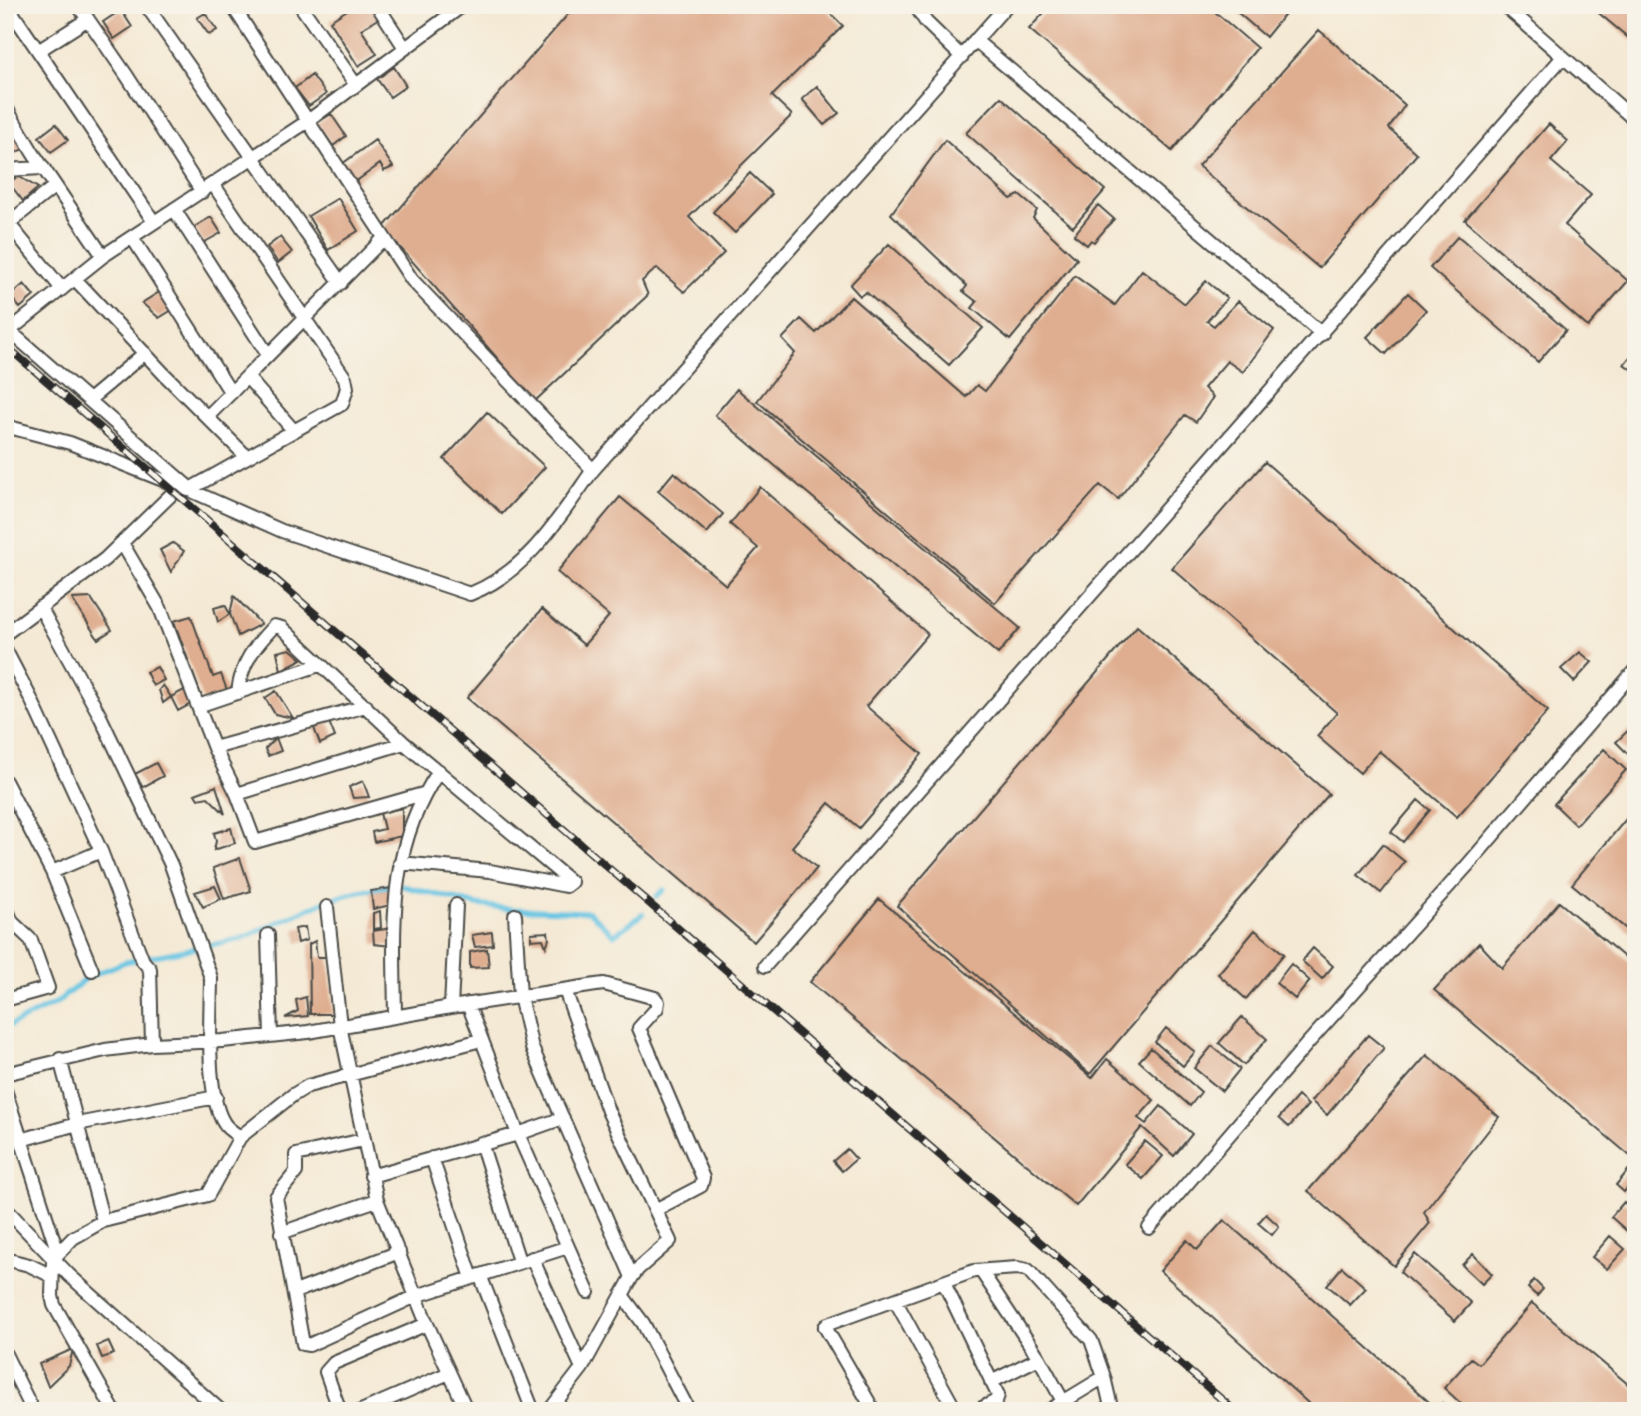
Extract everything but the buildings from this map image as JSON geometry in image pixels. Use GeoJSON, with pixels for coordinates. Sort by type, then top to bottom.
{"type":"FeatureCollection","features":[{"type":"Feature","properties":{"kind":"street"},"geometry":{"type":"LineString","coordinates":[[7,5],[154,222]]}},
{"type":"Feature","properties":{"kind":"street"},"geometry":{"type":"LineString","coordinates":[[78,5],[202,191]]}},
{"type":"Feature","properties":{"kind":"street"},"geometry":{"type":"LineString","coordinates":[[146,5],[341,283]]}},
{"type":"Feature","properties":{"kind":"street"},"geometry":{"type":"LineString","coordinates":[[232,5],[412,280],[593,470]]}},
{"type":"Feature","properties":{"kind":"street"},"geometry":{"type":"LineString","coordinates":[[300,5],[356,85]]}},
{"type":"Feature","properties":{"kind":"street"},"geometry":{"type":"LineString","coordinates":[[377,5],[405,48]]}},
{"type":"Feature","properties":{"kind":"street"},"geometry":{"type":"LineString","coordinates":[[915,5],[926,22],[962,57]]}},
{"type":"Feature","properties":{"kind":"street"},"geometry":{"type":"LineString","coordinates":[[5,426],[70,443],[185,488],[282,531],[470,594],[491,586],[507,576],[537,546],[593,470],[1007,5]]}},
{"type":"Feature","properties":{"kind":"street"},"geometry":{"type":"LineString","coordinates":[[1504,5],[1636,121]]}},
{"type":"Feature","properties":{"kind":"street"},"geometry":{"type":"LineString","coordinates":[[185,488],[7,329],[103,256],[308,121],[455,8]]}},
{"type":"Feature","properties":{"kind":"street"},"geometry":{"type":"LineString","coordinates":[[38,51],[88,19]]}},
{"type":"Feature","properties":{"kind":"street"},"geometry":{"type":"LineString","coordinates":[[975,40],[1322,334]]}},
{"type":"Feature","properties":{"kind":"street"},"geometry":{"type":"LineString","coordinates":[[765,966],[1562,58]]}},
{"type":"Feature","properties":{"kind":"street"},"geometry":{"type":"LineString","coordinates":[[5,106],[103,256]]}},
{"type":"Feature","properties":{"kind":"street"},"geometry":{"type":"LineString","coordinates":[[5,170],[43,168]]}},
{"type":"Feature","properties":{"kind":"street"},"geometry":{"type":"LineString","coordinates":[[6,631],[105,559],[185,488],[342,404],[346,388],[345,378],[214,184]]}},
{"type":"Feature","properties":{"kind":"street"},"geometry":{"type":"LineString","coordinates":[[55,186],[7,224],[62,289]]}},
{"type":"Feature","properties":{"kind":"street"},"geometry":{"type":"LineString","coordinates":[[174,209],[268,355]]}},
{"type":"Feature","properties":{"kind":"street"},"geometry":{"type":"LineString","coordinates":[[132,237],[232,393]]}},
{"type":"Feature","properties":{"kind":"street"},"geometry":{"type":"LineString","coordinates":[[208,416],[384,238]]}},
{"type":"Feature","properties":{"kind":"street"},"geometry":{"type":"LineString","coordinates":[[75,279],[247,457]]}},
{"type":"Feature","properties":{"kind":"street"},"geometry":{"type":"LineString","coordinates":[[89,400],[145,353]]}},
{"type":"Feature","properties":{"kind":"street"},"geometry":{"type":"LineString","coordinates":[[247,377],[294,431]]}},
{"type":"Feature","properties":{"kind":"street"},"geometry":{"type":"LineString","coordinates":[[122,543],[160,608],[214,748],[237,794],[255,842],[424,794]]}},
{"type":"Feature","properties":{"kind":"street"},"geometry":{"type":"LineString","coordinates":[[40,607],[99,714],[171,864],[211,978],[209,1065],[216,1097],[226,1126],[240,1137]]}},
{"type":"Feature","properties":{"kind":"street"},"geometry":{"type":"LineString","coordinates":[[238,692],[239,677],[245,660],[274,626],[282,628],[404,743],[571,882],[566,886],[490,871],[400,863]]}},
{"type":"Feature","properties":{"kind":"street"},"geometry":{"type":"LineString","coordinates":[[5,649],[101,851],[143,961],[150,969],[152,1044]]}},
{"type":"Feature","properties":{"kind":"street"},"geometry":{"type":"LineString","coordinates":[[198,706],[319,665]]}},
{"type":"Feature","properties":{"kind":"street"},"geometry":{"type":"LineString","coordinates":[[1149,1228],[1636,669]]}},
{"type":"Feature","properties":{"kind":"street"},"geometry":{"type":"LineString","coordinates":[[214,748],[366,706]]}},
{"type":"Feature","properties":{"kind":"street"},"geometry":{"type":"LineString","coordinates":[[237,794],[404,743]]}},
{"type":"Feature","properties":{"kind":"street"},"geometry":{"type":"LineString","coordinates":[[395,1017],[393,908],[400,863],[415,811],[439,771]]}},
{"type":"Feature","properties":{"kind":"street"},"geometry":{"type":"LineString","coordinates":[[5,781],[52,872],[92,970]]}},
{"type":"Feature","properties":{"kind":"street"},"geometry":{"type":"LineString","coordinates":[[52,872],[101,851]]}},
{"type":"Feature","properties":{"kind":"street"},"geometry":{"type":"LineString","coordinates":[[5,905],[12,922],[31,940],[48,988],[5,1000]]}},
{"type":"Feature","properties":{"kind":"street"},"geometry":{"type":"LineString","coordinates":[[451,1007],[456,905]]}},
{"type":"Feature","properties":{"kind":"street"},"geometry":{"type":"LineString","coordinates":[[327,907],[340,1026],[377,1200],[427,1324],[467,1411]]}},
{"type":"Feature","properties":{"kind":"street"},"geometry":{"type":"LineString","coordinates":[[516,915],[520,996],[532,1048],[632,1277]]}},
{"type":"Feature","properties":{"kind":"street"},"geometry":{"type":"LineString","coordinates":[[268,935],[271,1036]]}},
{"type":"Feature","properties":{"kind":"street"},"geometry":{"type":"LineString","coordinates":[[5,1074],[60,1059],[152,1044],[271,1036],[604,984],[655,998],[658,1002],[657,1008],[639,1028],[703,1182],[701,1186],[655,1210]]}},
{"type":"Feature","properties":{"kind":"street"},"geometry":{"type":"LineString","coordinates":[[549,1411],[582,1368],[632,1277],[670,1241],[608,1111],[565,990]]}},
{"type":"Feature","properties":{"kind":"street"},"geometry":{"type":"LineString","coordinates":[[468,1004],[518,1134],[588,1292]]}},
{"type":"Feature","properties":{"kind":"street"},"geometry":{"type":"LineString","coordinates":[[55,1256],[73,1238],[103,1221],[208,1195],[240,1137],[301,1091],[349,1075],[481,1040]]}},
{"type":"Feature","properties":{"kind":"street"},"geometry":{"type":"LineString","coordinates":[[60,1059],[103,1221]]}},
{"type":"Feature","properties":{"kind":"street"},"geometry":{"type":"LineString","coordinates":[[5,1090],[55,1256],[52,1276],[54,1305],[114,1411]]}},
{"type":"Feature","properties":{"kind":"street"},"geometry":{"type":"LineString","coordinates":[[21,1140],[77,1124],[216,1097]]}},
{"type":"Feature","properties":{"kind":"street"},"geometry":{"type":"LineString","coordinates":[[371,1176],[518,1134],[563,1118]]}},
{"type":"Feature","properties":{"kind":"street"},"geometry":{"type":"LineString","coordinates":[[363,1140],[296,1155],[296,1172],[276,1197],[303,1344],[309,1345],[416,1296],[568,1247]]}},
{"type":"Feature","properties":{"kind":"street"},"geometry":{"type":"LineString","coordinates":[[481,1143],[519,1261]]}},
{"type":"Feature","properties":{"kind":"street"},"geometry":{"type":"LineString","coordinates":[[432,1158],[476,1276],[533,1411]]}},
{"type":"Feature","properties":{"kind":"street"},"geometry":{"type":"LineString","coordinates":[[281,1233],[377,1200]]}},
{"type":"Feature","properties":{"kind":"street"},"geometry":{"type":"LineString","coordinates":[[5,1208],[221,1411]]}},
{"type":"Feature","properties":{"kind":"street"},"geometry":{"type":"LineString","coordinates":[[295,1292],[399,1252]]}},
{"type":"Feature","properties":{"kind":"street"},"geometry":{"type":"LineString","coordinates":[[532,1258],[582,1368]]}},
{"type":"Feature","properties":{"kind":"street"},"geometry":{"type":"LineString","coordinates":[[5,1259],[29,1265],[52,1276]]}},
{"type":"Feature","properties":{"kind":"street"},"geometry":{"type":"LineString","coordinates":[[874,1411],[825,1327],[831,1322],[974,1271],[1009,1268],[1028,1270],[1091,1340],[1112,1411]]}},
{"type":"Feature","properties":{"kind":"street"},"geometry":{"type":"LineString","coordinates":[[981,1271],[1039,1358],[1064,1403]]}},
{"type":"Feature","properties":{"kind":"street"},"geometry":{"type":"LineString","coordinates":[[944,1283],[998,1398],[976,1411]]}},
{"type":"Feature","properties":{"kind":"street"},"geometry":{"type":"LineString","coordinates":[[622,1295],[643,1323],[689,1411]]}},
{"type":"Feature","properties":{"kind":"street"},"geometry":{"type":"LineString","coordinates":[[895,1300],[956,1411]]}},
{"type":"Feature","properties":{"kind":"street"},"geometry":{"type":"LineString","coordinates":[[340,1411],[326,1373],[328,1368],[334,1363],[427,1324]]}},
{"type":"Feature","properties":{"kind":"street"},"geometry":{"type":"LineString","coordinates":[[5,1354],[33,1411]]}},
{"type":"Feature","properties":{"kind":"street"},"geometry":{"type":"LineString","coordinates":[[991,1382],[1039,1358]]}},
{"type":"Feature","properties":{"kind":"street"},"geometry":{"type":"LineString","coordinates":[[361,1411],[449,1373]]}},
{"type":"Feature","properties":{"kind":"street"},"geometry":{"type":"LineString","coordinates":[[1048,1411],[1104,1377]]}},
{"type":"Feature","properties":{"kind":"waterway"},"geometry":{"type":"LineString","coordinates":[[5,1028],[56,1003],[88,977],[125,962],[240,939],[323,902],[359,891],[399,885],[477,905],[589,912],[614,935],[643,914]]}},
{"type":"Feature","properties":{"kind":"waterway"},"geometry":{"type":"LineString","coordinates":[[657,896],[664,890]]}},
{"type":"Feature","properties":{"kind":"railway"},"geometry":{"type":"LineString","coordinates":[[5,345],[1235,1411]]}}]}
